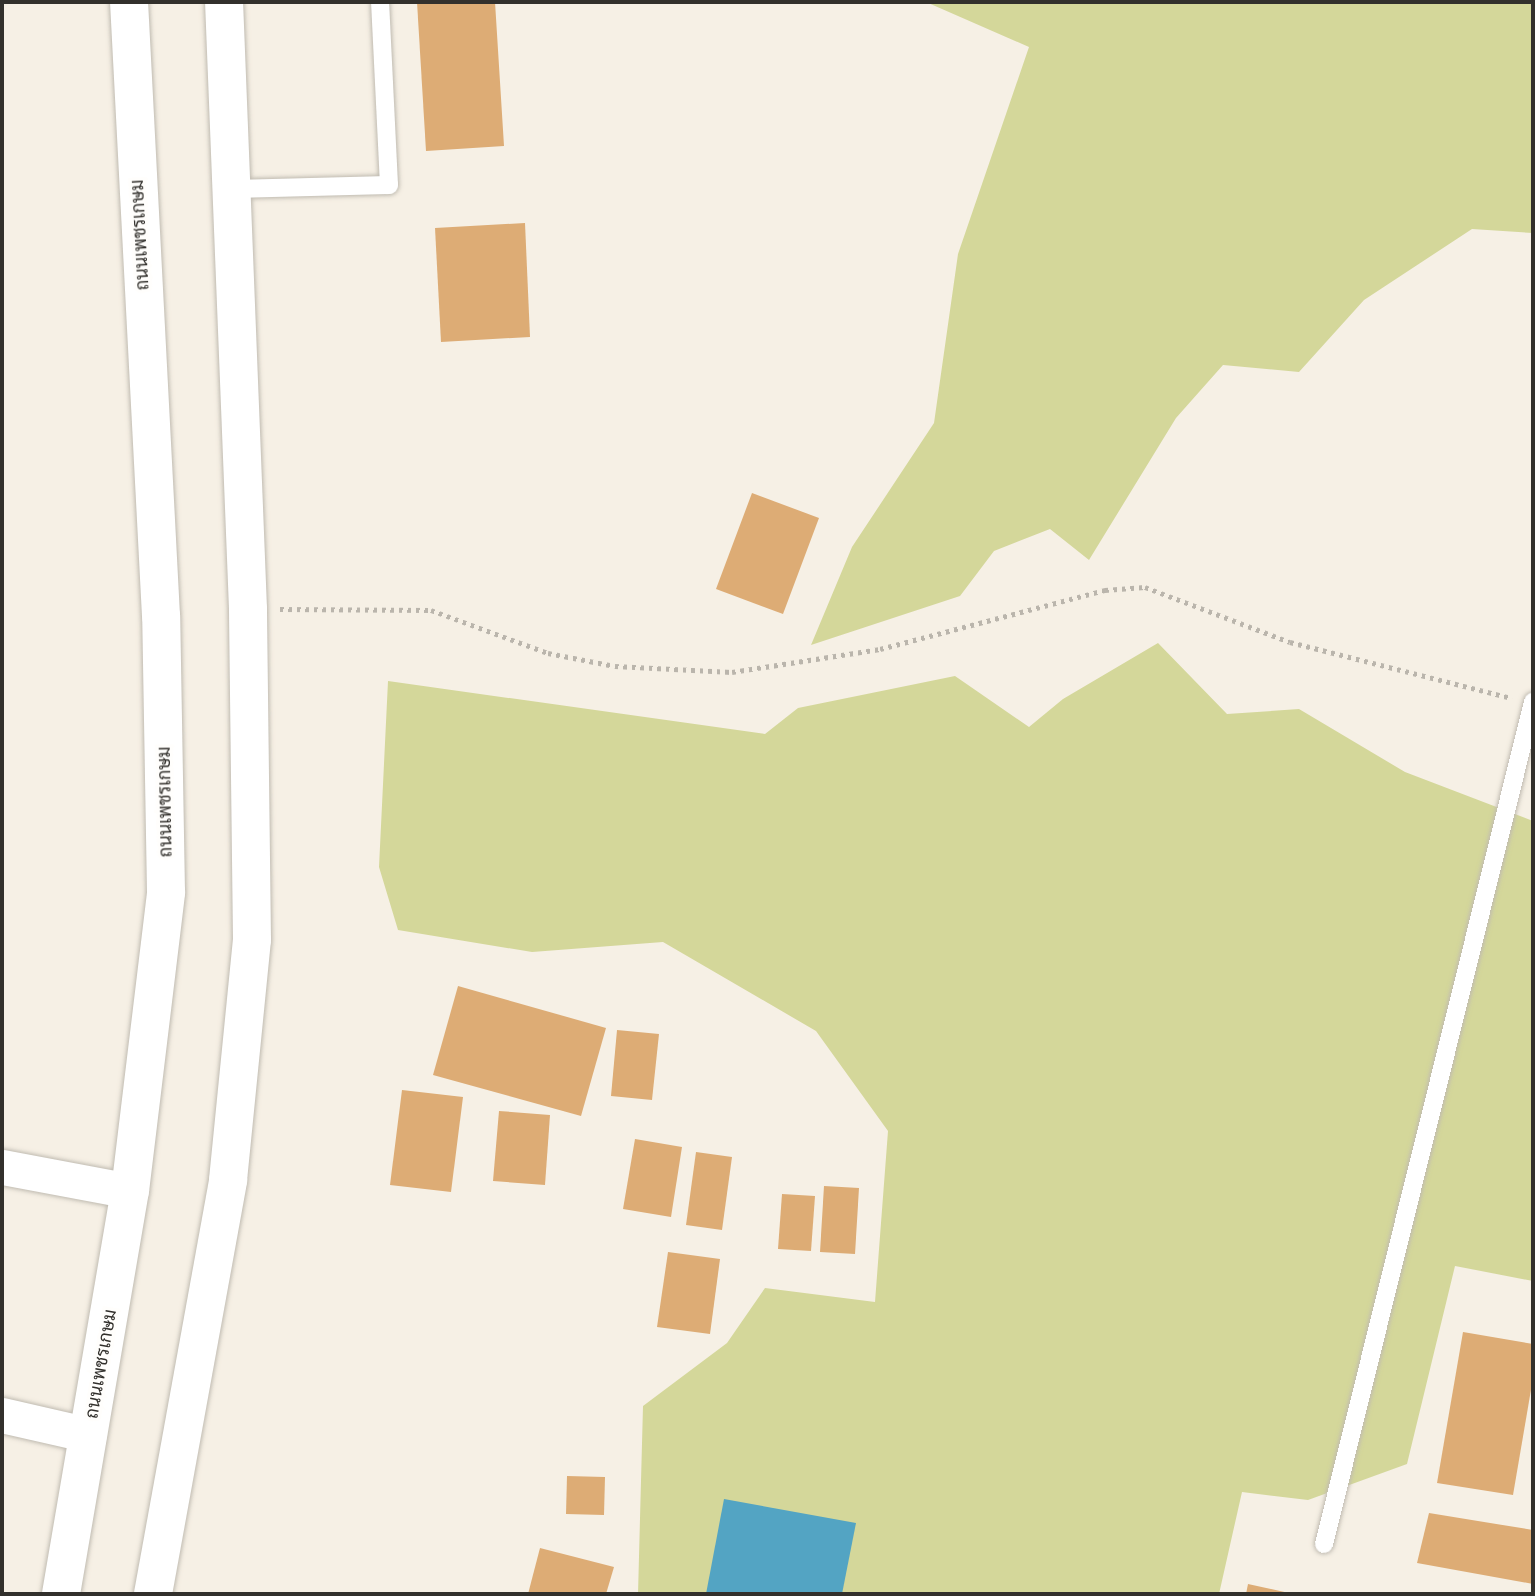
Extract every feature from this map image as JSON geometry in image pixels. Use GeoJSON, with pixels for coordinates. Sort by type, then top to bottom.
{"type":"FeatureCollection","features":[{"type":"Feature","properties":{"kind":"highway","name":"ถนนเพชรเกษม"},"geometry":{"type":"LineString","coordinates":[[61,1594],[130,1191],[166,892],[162,616],[129,2]]}},
{"type":"Feature","properties":{"kind":"highway"},"geometry":{"type":"LineString","coordinates":[[153,1594],[228,1180],[242,1073],[252,940],[248,609],[224,2]]}},
{"type":"Feature","properties":{"kind":"street"},"geometry":{"type":"LineString","coordinates":[[2,1167],[130,1191]]}},
{"type":"Feature","properties":{"kind":"street"},"geometry":{"type":"LineString","coordinates":[[2,1415],[89,1435]]}},
{"type":"Feature","properties":{"kind":"lane"},"geometry":{"type":"LineString","coordinates":[[233,189],[389,185],[380,2]]}},
{"type":"Feature","properties":{"kind":"lane"},"geometry":{"type":"LineString","coordinates":[[1324,1544],[1533,702]]}},
{"type":"Feature","properties":{"kind":"path"},"geometry":{"type":"LineString","coordinates":[[248,609],[431,610],[548,653],[615,666],[732,672],[880,649],[1105,590],[1145,587],[1290,642],[1533,702]]}},
{"type":"Feature","properties":{"kind":"green space"},"geometry":{"type":"Polygon","coordinates":[[[926,2],[1533,2],[1533,233],[1472,229],[1364,300],[1299,372],[1223,365],[1176,418],[1089,560],[1050,529],[994,551],[960,596],[811,645],[852,547],[934,423],[958,254],[1029,47],[926,2]]]}},
{"type":"Feature","properties":{"kind":"green space"},"geometry":{"type":"Polygon","coordinates":[[[1158,643],[1227,714],[1299,709],[1405,772],[1533,821],[1533,1281],[1455,1266],[1407,1464],[1308,1500],[1242,1492],[1219,1594],[638,1594],[643,1406],[727,1343],[765,1288],[875,1302],[888,1131],[816,1031],[663,942],[532,952],[398,930],[379,867],[388,681],[765,734],[798,708],[955,676],[1029,727],[1063,699],[1158,643]]]}},
{"type":"Feature","properties":{"kind":"water"},"geometry":{"type":"Polygon","coordinates":[[[724,1499],[856,1523],[842,1594],[706,1594],[724,1499]]]}},
{"type":"Feature","properties":{"kind":"building"},"geometry":{"type":"Polygon","coordinates":[[[417,2],[495,2],[504,146],[426,151],[417,2]]]}},
{"type":"Feature","properties":{"kind":"building"},"geometry":{"type":"Polygon","coordinates":[[[525,223],[530,337],[441,342],[435,228],[525,223]]]}},
{"type":"Feature","properties":{"kind":"building"},"geometry":{"type":"Polygon","coordinates":[[[752,493],[819,518],[783,614],[716,589],[752,493]]]}},
{"type":"Feature","properties":{"kind":"building"},"geometry":{"type":"Polygon","coordinates":[[[458,986],[606,1028],[581,1116],[433,1075],[458,986]]]}},
{"type":"Feature","properties":{"kind":"building"},"geometry":{"type":"Polygon","coordinates":[[[617,1030],[659,1034],[652,1100],[611,1096],[617,1030]]]}},
{"type":"Feature","properties":{"kind":"building"},"geometry":{"type":"Polygon","coordinates":[[[402,1090],[463,1097],[451,1192],[390,1185],[402,1090]]]}},
{"type":"Feature","properties":{"kind":"building"},"geometry":{"type":"Polygon","coordinates":[[[499,1111],[550,1115],[545,1185],[493,1181],[499,1111]]]}},
{"type":"Feature","properties":{"kind":"building"},"geometry":{"type":"Polygon","coordinates":[[[635,1139],[682,1147],[671,1217],[623,1209],[635,1139]]]}},
{"type":"Feature","properties":{"kind":"building"},"geometry":{"type":"Polygon","coordinates":[[[696,1152],[732,1157],[722,1230],[686,1225],[696,1152]]]}},
{"type":"Feature","properties":{"kind":"building"},"geometry":{"type":"Polygon","coordinates":[[[824,1186],[859,1188],[855,1254],[820,1252],[824,1186]]]}},
{"type":"Feature","properties":{"kind":"building"},"geometry":{"type":"Polygon","coordinates":[[[782,1194],[815,1196],[811,1251],[778,1249],[782,1194]]]}},
{"type":"Feature","properties":{"kind":"building"},"geometry":{"type":"Polygon","coordinates":[[[668,1252],[720,1259],[710,1334],[657,1327],[668,1252]]]}},
{"type":"Feature","properties":{"kind":"building"},"geometry":{"type":"Polygon","coordinates":[[[1463,1332],[1533,1344],[1533,1378],[1513,1495],[1437,1483],[1463,1332]]]}},
{"type":"Feature","properties":{"kind":"building"},"geometry":{"type":"Polygon","coordinates":[[[567,1476],[605,1477],[604,1515],[566,1514],[567,1476]]]}},
{"type":"Feature","properties":{"kind":"building"},"geometry":{"type":"Polygon","coordinates":[[[1429,1513],[1533,1530],[1533,1584],[1417,1563],[1429,1513]]]}},
{"type":"Feature","properties":{"kind":"building"},"geometry":{"type":"Polygon","coordinates":[[[540,1548],[614,1567],[606,1594],[528,1594],[540,1548]]]}},
{"type":"Feature","properties":{"kind":"building"},"geometry":{"type":"Polygon","coordinates":[[[1248,1584],[1289,1593],[1289,1594],[1246,1594],[1248,1584]]]}}]}
